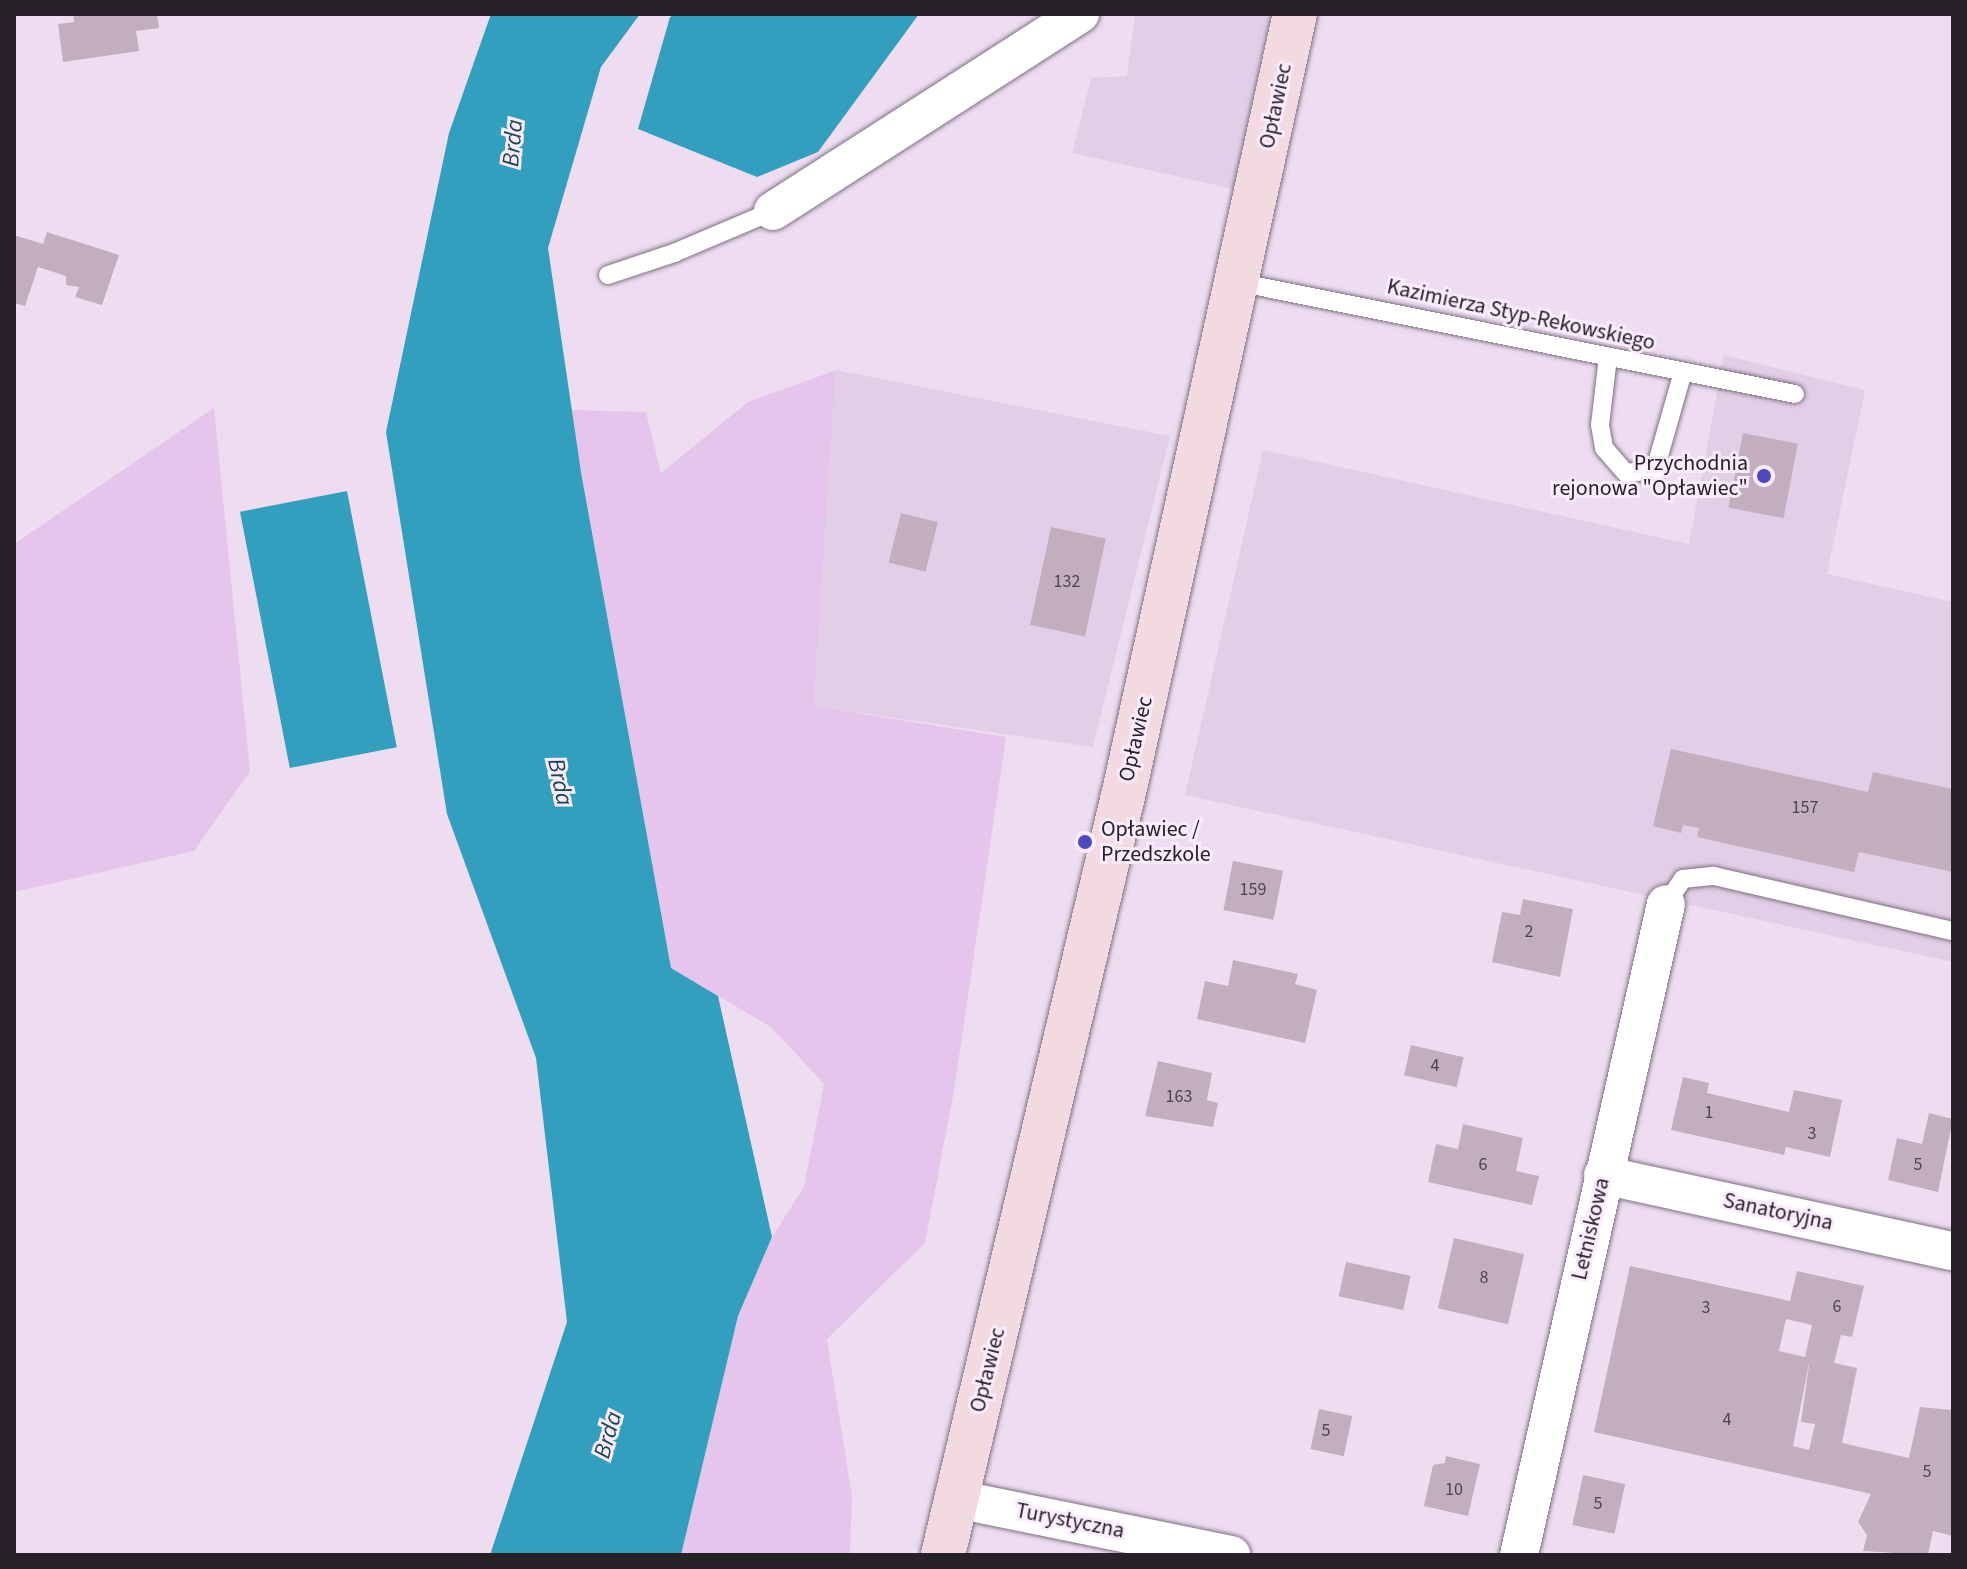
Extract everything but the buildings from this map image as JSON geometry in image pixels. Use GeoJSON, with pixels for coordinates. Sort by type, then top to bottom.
{"type":"FeatureCollection","features":[{"type":"Feature","properties":{"kind":"street"},"geometry":{"type":"LineString","coordinates":[[773,211],[1080,14]]}},
{"type":"Feature","properties":{"kind":"street","name":"Opławiec"},"geometry":{"type":"LineString","coordinates":[[943,1555],[1126,783],[1295,14]]}},
{"type":"Feature","properties":{"kind":"street","name":"Letniskowa"},"geometry":{"type":"LineString","coordinates":[[1519,1555],[1666,904]]}},
{"type":"Feature","properties":{"kind":"street","name":"Sanatoryjna"},"geometry":{"type":"LineString","coordinates":[[1603,1175],[1953,1251]]}},
{"type":"Feature","properties":{"kind":"street","name":"Turystyczna"},"geometry":{"type":"LineString","coordinates":[[956,1499],[1231,1555]]}},
{"type":"Feature","properties":{"kind":"lane"},"geometry":{"type":"LineString","coordinates":[[608,275],[773,211]]}},
{"type":"Feature","properties":{"kind":"lane","name":"Kazimierza Styp-Rekowskiego"},"geometry":{"type":"LineString","coordinates":[[1237,282],[1795,394]]}},
{"type":"Feature","properties":{"kind":"lane"},"geometry":{"type":"LineString","coordinates":[[1608,357],[1600,425],[1609,458],[1626,473],[1655,470],[1683,372]]}},
{"type":"Feature","properties":{"kind":"lane"},"geometry":{"type":"LineString","coordinates":[[1666,904],[1683,879],[1714,876],[1953,931]]}},
{"type":"Feature","properties":{"kind":"shaded area"},"geometry":{"type":"Polygon","coordinates":[[[1135,14],[1271,14],[1233,189],[1072,153],[1091,78],[1127,76],[1135,14]]]}},
{"type":"Feature","properties":{"kind":"shaded area"},"geometry":{"type":"Polygon","coordinates":[[[1724,355],[1865,390],[1827,574],[1953,602],[1953,962],[1185,795],[1263,450],[1689,544],[1724,355]]]}},
{"type":"Feature","properties":{"kind":"shaded area"},"geometry":{"type":"Polygon","coordinates":[[[836,370],[1170,436],[1093,747],[814,706],[836,370]]]}},
{"type":"Feature","properties":{"kind":"shaded area"},"geometry":{"type":"Polygon","coordinates":[[[836,370],[814,706],[1006,737],[954,1091],[925,1243],[827,1339],[852,1497],[850,1555],[681,1555],[738,1316],[772,1237],[804,1187],[824,1084],[771,1027],[671,968],[570,410],[646,412],[661,473],[748,402],[836,370]]]}},
{"type":"Feature","properties":{"kind":"shaded area"},"geometry":{"type":"Polygon","coordinates":[[[214,408],[250,771],[194,851],[14,892],[14,544],[214,408]]]}},
{"type":"Feature","properties":{"kind":"water","name":"Brda"},"geometry":{"type":"Polygon","coordinates":[[[491,14],[640,14],[601,67],[548,248],[581,472],[671,968],[718,996],[772,1237],[738,1316],[681,1555],[490,1555],[567,1322],[536,1058],[447,814],[386,432],[449,133],[491,14]]]}},
{"type":"Feature","properties":{"kind":"water"},"geometry":{"type":"Polygon","coordinates":[[[676,14],[919,14],[818,152],[757,177],[638,129],[670,17],[676,14]]]}},
{"type":"Feature","properties":{"kind":"water"},"geometry":{"type":"Polygon","coordinates":[[[347,491],[397,747],[290,768],[240,512],[347,491]]]}},
{"type":"Feature","properties":{"kind":"place","name":"Przychodnia rejonowa \"Opławiec\""},"geometry":{"type":"Point","coordinates":[1764,476]}},
{"type":"Feature","properties":{"kind":"place","name":"Opławiec / Przedszkole"},"geometry":{"type":"Point","coordinates":[1085,842]}}]}
